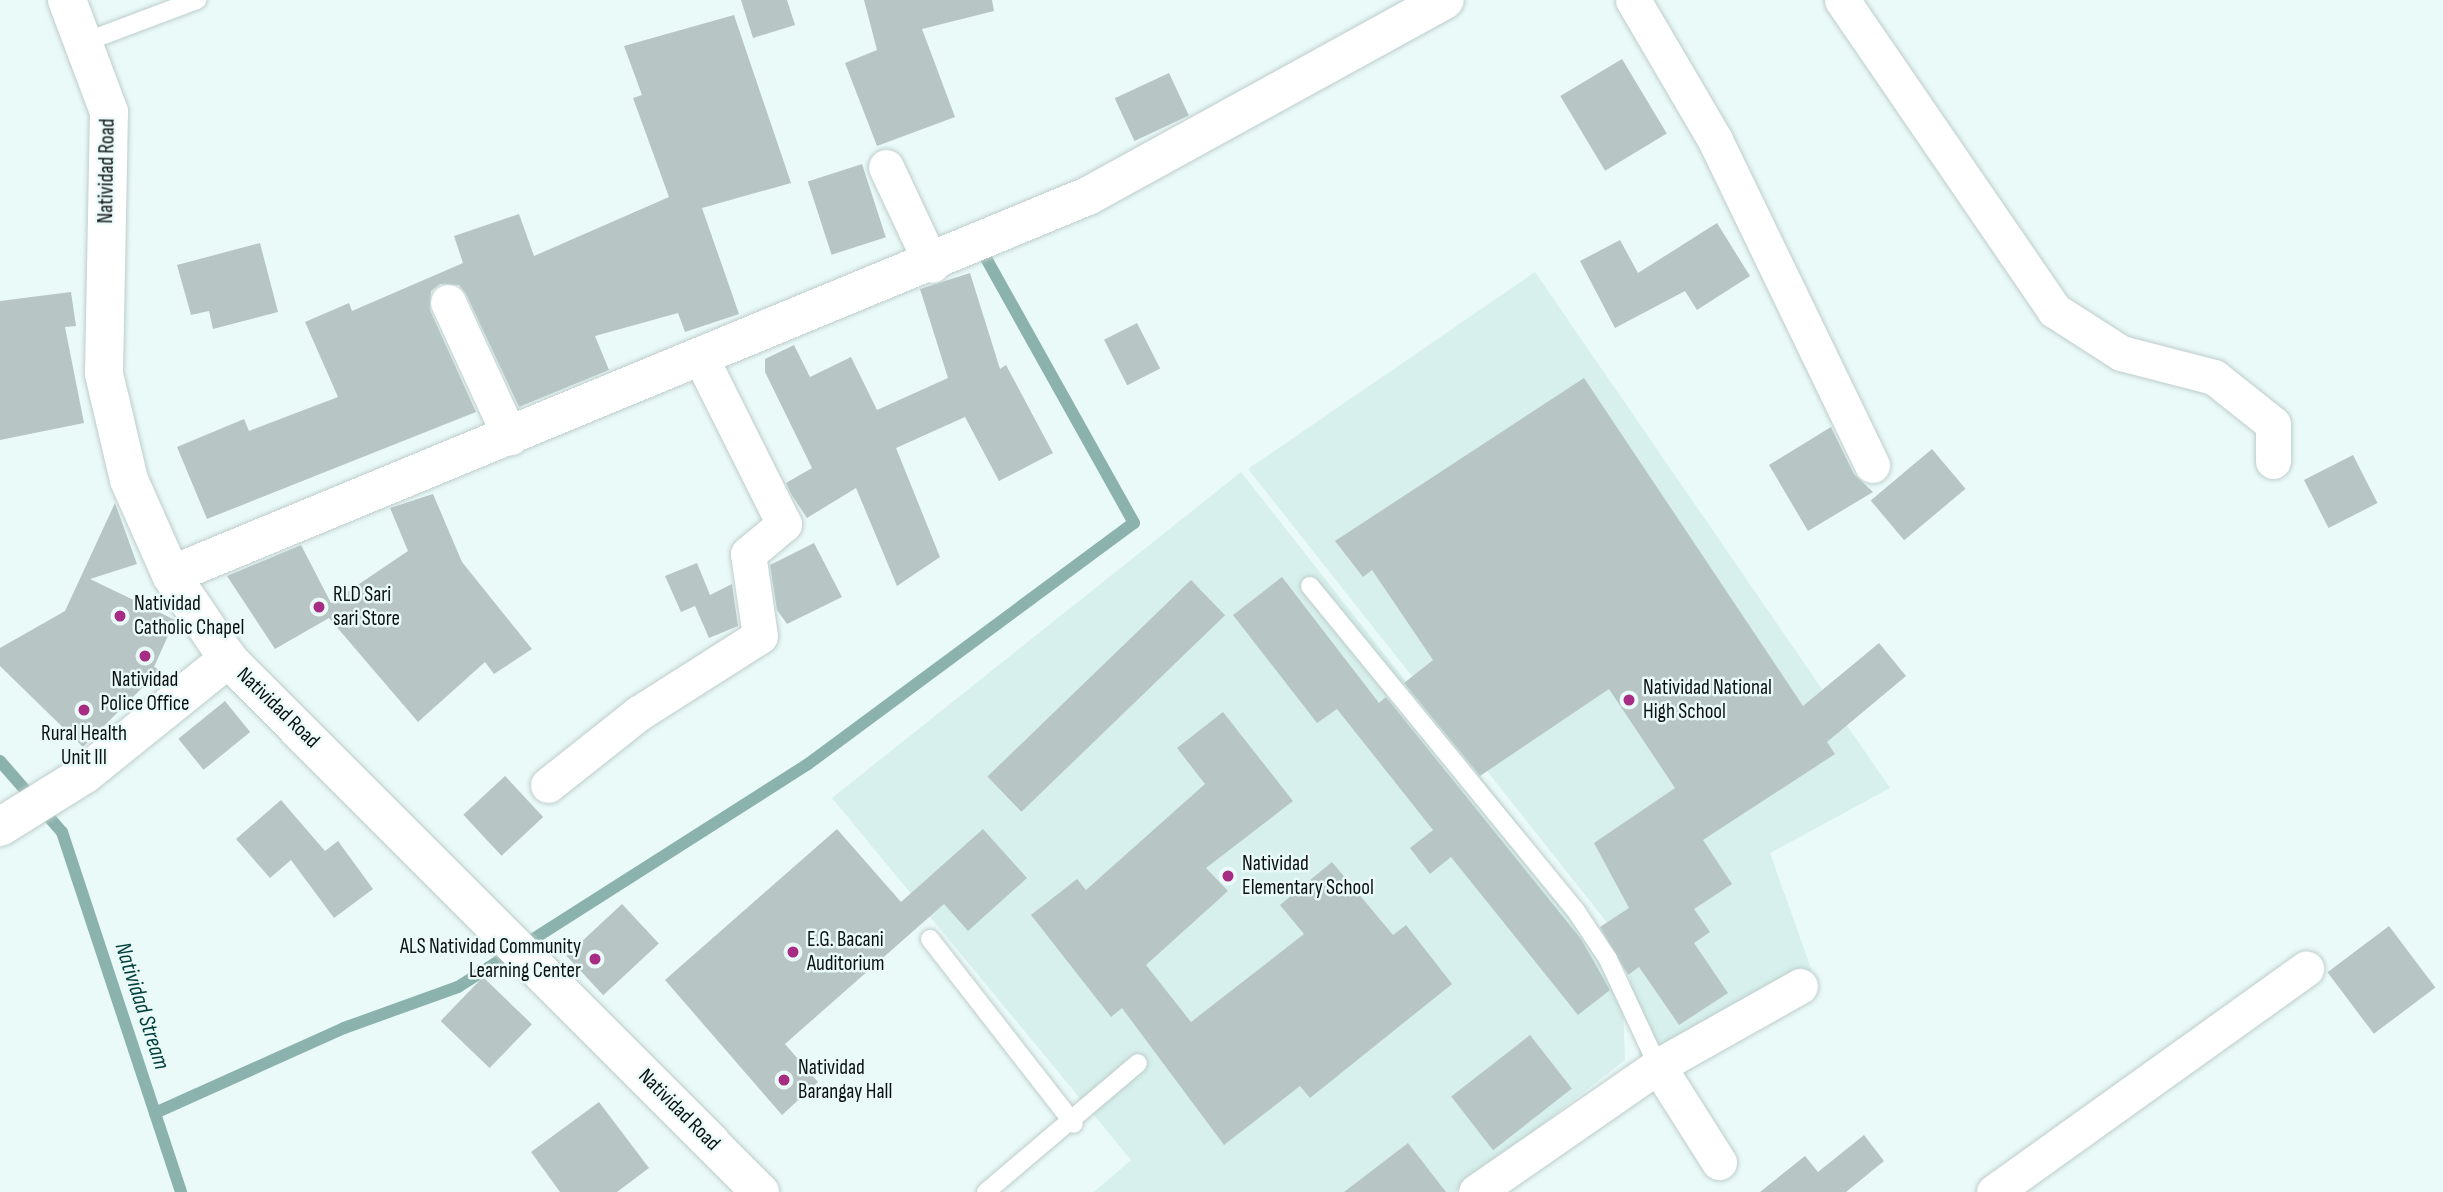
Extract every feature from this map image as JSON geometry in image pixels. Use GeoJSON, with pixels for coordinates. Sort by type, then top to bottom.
{"type":"FeatureCollection","features":[{"type":"Feature","properties":{"kind":"street","name":"Natividad Road"},"geometry":{"type":"LineString","coordinates":[[66,0],[85,42],[109,112],[104,374],[130,480],[171,575],[228,659],[760,1192]]}},
{"type":"Feature","properties":{"kind":"street"},"geometry":{"type":"LineString","coordinates":[[171,575],[932,265],[1099,190],[1445,0]]}},
{"type":"Feature","properties":{"kind":"street"},"geometry":{"type":"LineString","coordinates":[[1633,0],[1721,153],[1872,465]]}},
{"type":"Feature","properties":{"kind":"street"},"geometry":{"type":"LineString","coordinates":[[1842,0],[2054,310],[2121,353],[2214,377],[2273,424],[2273,461]]}},
{"type":"Feature","properties":{"kind":"street"},"geometry":{"type":"LineString","coordinates":[[886,167],[932,265]]}},
{"type":"Feature","properties":{"kind":"street"},"geometry":{"type":"LineString","coordinates":[[448,302],[510,437]]}},
{"type":"Feature","properties":{"kind":"street"},"geometry":{"type":"LineString","coordinates":[[548,785],[639,713],[760,636],[748,554],[784,523],[701,358]]}},
{"type":"Feature","properties":{"kind":"street"},"geometry":{"type":"LineString","coordinates":[[1,826],[85,775],[228,659]]}},
{"type":"Feature","properties":{"kind":"street"},"geometry":{"type":"LineString","coordinates":[[1994,1192],[2306,970]]}},
{"type":"Feature","properties":{"kind":"street"},"geometry":{"type":"LineString","coordinates":[[1476,1192],[1658,1066],[1800,986]]}},
{"type":"Feature","properties":{"kind":"street"},"geometry":{"type":"LineString","coordinates":[[1658,1066],[1719,1162]]}},
{"type":"Feature","properties":{"kind":"lane"},"geometry":{"type":"LineString","coordinates":[[85,42],[197,0]]}},
{"type":"Feature","properties":{"kind":"lane"},"geometry":{"type":"LineString","coordinates":[[1310,586],[1576,911],[1608,959],[1658,1066]]}},
{"type":"Feature","properties":{"kind":"lane"},"geometry":{"type":"LineString","coordinates":[[930,939],[1074,1124]]}},
{"type":"Feature","properties":{"kind":"lane"},"geometry":{"type":"LineString","coordinates":[[986,1192],[1074,1124],[1138,1063]]}},
{"type":"Feature","properties":{"kind":"shaded area","name":"Natividad National High School"},"geometry":{"type":"Polygon","coordinates":[[[1535,272],[1890,788],[1770,853],[1813,974],[1642,1075],[1627,956],[1605,920],[1248,469],[1535,272]]]}},
{"type":"Feature","properties":{"kind":"shaded area","name":"Natividad Elementary School"},"geometry":{"type":"Polygon","coordinates":[[[1241,472],[1621,955],[1625,1060],[1455,1192],[1094,1192],[1131,1160],[832,798],[1241,472]]]}},
{"type":"Feature","properties":{"kind":"building"},"geometry":{"type":"Polygon","coordinates":[[[741,0],[787,0],[795,25],[753,38],[741,0]]]}},
{"type":"Feature","properties":{"kind":"building"},"geometry":{"type":"Polygon","coordinates":[[[864,0],[992,0],[994,11],[922,29],[955,117],[877,146],[845,63],[877,50],[864,0]]]}},
{"type":"Feature","properties":{"kind":"building"},"geometry":{"type":"Polygon","coordinates":[[[734,15],[791,183],[702,208],[739,314],[685,332],[678,313],[595,336],[609,370],[519,407],[466,294],[459,285],[440,284],[431,291],[430,310],[476,412],[207,519],[177,447],[244,419],[249,431],[338,397],[305,322],[349,303],[352,311],[463,263],[454,236],[519,214],[534,256],[669,197],[633,98],[642,95],[624,46],[734,15]]]}},
{"type":"Feature","properties":{"kind":"building"},"geometry":{"type":"Polygon","coordinates":[[[1622,59],[1667,134],[1605,171],[1560,96],[1622,59]]]}},
{"type":"Feature","properties":{"kind":"building"},"geometry":{"type":"Polygon","coordinates":[[[1169,73],[1189,116],[1134,141],[1115,98],[1169,73]]]}},
{"type":"Feature","properties":{"kind":"building"},"geometry":{"type":"Polygon","coordinates":[[[862,164],[886,237],[832,255],[808,182],[862,164]]]}},
{"type":"Feature","properties":{"kind":"building"},"geometry":{"type":"Polygon","coordinates":[[[1717,223],[1750,276],[1697,310],[1685,291],[1615,328],[1580,261],[1620,240],[1638,273],[1717,223]]]}},
{"type":"Feature","properties":{"kind":"building"},"geometry":{"type":"Polygon","coordinates":[[[260,243],[278,312],[213,329],[209,311],[191,315],[177,265],[260,243]]]}},
{"type":"Feature","properties":{"kind":"building"},"geometry":{"type":"Polygon","coordinates":[[[970,273],[1000,369],[1006,365],[1053,453],[999,481],[965,417],[896,448],[940,557],[897,586],[856,488],[807,518],[791,494],[786,483],[812,468],[765,372],[765,359],[794,345],[810,377],[851,357],[877,410],[948,378],[920,289],[970,273]]]}},
{"type":"Feature","properties":{"kind":"building"},"geometry":{"type":"Polygon","coordinates":[[[71,292],[76,326],[65,327],[84,423],[0,440],[0,301],[71,292]]]}},
{"type":"Feature","properties":{"kind":"building"},"geometry":{"type":"Polygon","coordinates":[[[1137,323],[1160,368],[1127,385],[1104,340],[1137,323]]]}},
{"type":"Feature","properties":{"kind":"building"},"geometry":{"type":"Polygon","coordinates":[[[1584,378],[1803,706],[1879,643],[1906,676],[1827,742],[1835,754],[1703,840],[1732,884],[1694,909],[1710,932],[1694,943],[1728,993],[1679,1025],[1639,967],[1628,975],[1600,927],[1629,908],[1594,843],[1675,788],[1609,689],[1480,776],[1404,683],[1433,660],[1372,570],[1363,577],[1335,541],[1584,378]]]}},
{"type":"Feature","properties":{"kind":"building"},"geometry":{"type":"Polygon","coordinates":[[[1831,427],[1854,474],[1873,492],[1808,531],[1769,465],[1831,427]]]}},
{"type":"Feature","properties":{"kind":"building"},"geometry":{"type":"Polygon","coordinates":[[[1932,449],[1965,489],[1904,540],[1871,500],[1932,449]]]}},
{"type":"Feature","properties":{"kind":"building"},"geometry":{"type":"Polygon","coordinates":[[[2353,455],[2378,503],[2329,528],[2304,480],[2353,455]]]}},
{"type":"Feature","properties":{"kind":"building"},"geometry":{"type":"Polygon","coordinates":[[[433,494],[462,562],[532,649],[494,674],[485,662],[418,722],[329,618],[275,649],[227,576],[301,545],[331,603],[408,551],[390,508],[433,494]]]}},
{"type":"Feature","properties":{"kind":"building","name":"Rural Health Unit III"},"geometry":{"type":"Polygon","coordinates":[[[115,503],[137,564],[90,579],[175,620],[154,667],[160,670],[83,747],[0,666],[0,648],[65,611],[115,503]]]}},
{"type":"Feature","properties":{"kind":"building"},"geometry":{"type":"Polygon","coordinates":[[[814,543],[842,597],[787,624],[777,610],[770,565],[814,543]]]}},
{"type":"Feature","properties":{"kind":"building"},"geometry":{"type":"Polygon","coordinates":[[[697,563],[710,595],[732,584],[738,626],[709,638],[695,606],[681,612],[665,576],[697,563]]]}},
{"type":"Feature","properties":{"kind":"building"},"geometry":{"type":"Polygon","coordinates":[[[1282,577],[1379,703],[1386,697],[1581,939],[1610,990],[1578,1015],[1451,857],[1430,874],[1410,848],[1433,830],[1337,709],[1317,723],[1233,615],[1282,577]]]}},
{"type":"Feature","properties":{"kind":"building"},"geometry":{"type":"Polygon","coordinates":[[[1191,580],[1225,615],[1021,812],[987,777],[1191,580]]]}},
{"type":"Feature","properties":{"kind":"building"},"geometry":{"type":"Polygon","coordinates":[[[225,701],[250,732],[204,770],[178,739],[225,701]]]}},
{"type":"Feature","properties":{"kind":"building"},"geometry":{"type":"Polygon","coordinates":[[[1223,712],[1293,801],[1206,868],[1228,891],[1146,965],[1191,1022],[1304,934],[1280,905],[1332,862],[1393,935],[1406,925],[1452,984],[1310,1098],[1300,1086],[1224,1145],[1122,1008],[1111,1017],[1031,915],[1077,879],[1086,890],[1205,784],[1177,748],[1223,712]]]}},
{"type":"Feature","properties":{"kind":"building"},"geometry":{"type":"Polygon","coordinates":[[[505,776],[543,817],[502,856],[463,815],[505,776]]]}},
{"type":"Feature","properties":{"kind":"building"},"geometry":{"type":"Polygon","coordinates":[[[281,800],[325,851],[338,841],[373,889],[334,918],[291,860],[270,878],[236,839],[281,800]]]}},
{"type":"Feature","properties":{"kind":"building","name":"E.G. Bacani Auditorium"},"geometry":{"type":"Polygon","coordinates":[[[837,829],[901,902],[983,829],[1027,878],[968,931],[944,904],[785,1044],[818,1082],[782,1115],[665,980],[837,829]]]}},
{"type":"Feature","properties":{"kind":"building"},"geometry":{"type":"Polygon","coordinates":[[[622,904],[659,943],[603,995],[566,956],[622,904]]]}},
{"type":"Feature","properties":{"kind":"building"},"geometry":{"type":"Polygon","coordinates":[[[2389,926],[2435,987],[2374,1034],[2328,972],[2389,926]]]}},
{"type":"Feature","properties":{"kind":"building"},"geometry":{"type":"Polygon","coordinates":[[[483,977],[532,1024],[490,1068],[441,1021],[483,977]]]}},
{"type":"Feature","properties":{"kind":"building"},"geometry":{"type":"Polygon","coordinates":[[[1530,1035],[1572,1089],[1493,1150],[1451,1097],[1530,1035]]]}},
{"type":"Feature","properties":{"kind":"building"},"geometry":{"type":"Polygon","coordinates":[[[599,1102],[649,1168],[617,1192],[560,1192],[531,1152],[599,1102]]]}},
{"type":"Feature","properties":{"kind":"building"},"geometry":{"type":"Polygon","coordinates":[[[1864,1135],[1884,1161],[1846,1192],[1760,1192],[1805,1156],[1818,1172],[1864,1135]]]}},
{"type":"Feature","properties":{"kind":"building"},"geometry":{"type":"Polygon","coordinates":[[[1408,1143],[1446,1192],[1344,1192],[1408,1143]]]}},
{"type":"Feature","properties":{"kind":"waterway"},"geometry":{"type":"LineString","coordinates":[[155,1113],[344,1028],[458,987],[808,764],[1134,523],[982,251]]}},
{"type":"Feature","properties":{"kind":"waterway","name":"Natividad Stream"},"geometry":{"type":"LineString","coordinates":[[0,761],[62,832],[181,1192]]}},
{"type":"Feature","properties":{"kind":"place","name":"RLD Sari sari Store"},"geometry":{"type":"Point","coordinates":[319,607]}},
{"type":"Feature","properties":{"kind":"place","name":"Natividad Catholic Chapel"},"geometry":{"type":"Point","coordinates":[120,616]}},
{"type":"Feature","properties":{"kind":"place","name":"Natividad Police Office"},"geometry":{"type":"Point","coordinates":[145,656]}},
{"type":"Feature","properties":{"kind":"place","name":"Natividad National High School"},"geometry":{"type":"Point","coordinates":[1629,700]}},
{"type":"Feature","properties":{"kind":"place","name":"Rural Health Unit III"},"geometry":{"type":"Point","coordinates":[84,710]}},
{"type":"Feature","properties":{"kind":"place","name":"Natividad Elementary School"},"geometry":{"type":"Point","coordinates":[1228,876]}},
{"type":"Feature","properties":{"kind":"place","name":"E.G. Bacani Auditorium"},"geometry":{"type":"Point","coordinates":[793,952]}},
{"type":"Feature","properties":{"kind":"place","name":"ALS Natividad Community Learning Center"},"geometry":{"type":"Point","coordinates":[595,959]}},
{"type":"Feature","properties":{"kind":"place","name":"Natividad Barangay Hall"},"geometry":{"type":"Point","coordinates":[784,1080]}}]}
